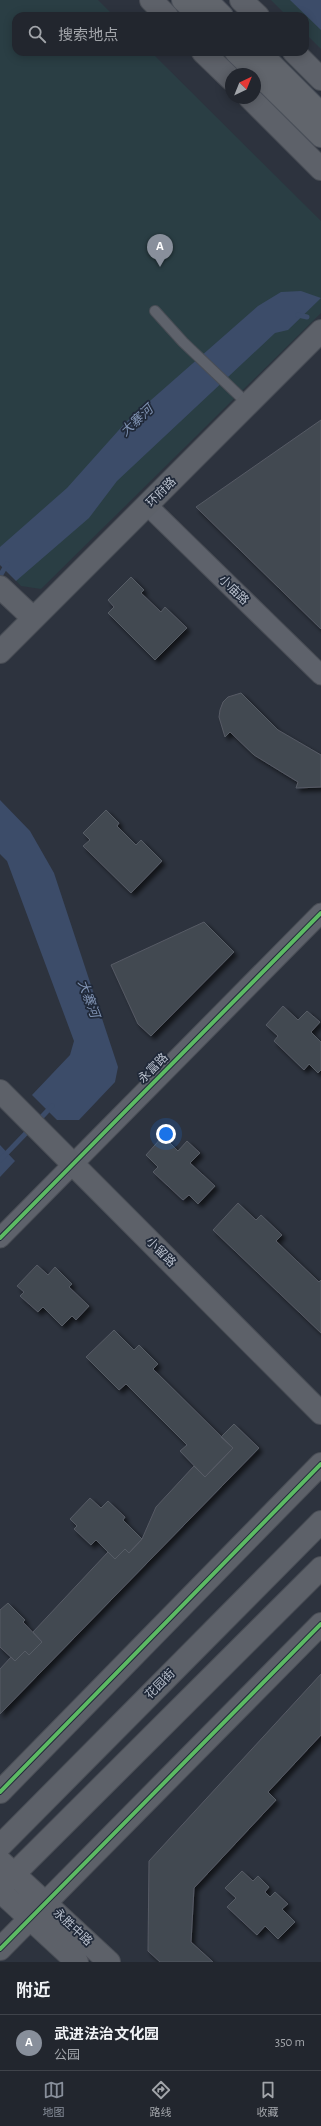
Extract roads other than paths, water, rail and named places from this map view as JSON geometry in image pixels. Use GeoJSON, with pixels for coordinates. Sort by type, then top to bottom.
{"type":"FeatureCollection","features":[{"type":"Feature","properties":{"kind":"main road"},"geometry":{"type":"LineString","coordinates":[[183,0],[212,8]]}},
{"type":"Feature","properties":{"kind":"main road"},"geometry":{"type":"LineString","coordinates":[[240,56],[321,136]]}},
{"type":"Feature","properties":{"kind":"main road"},"geometry":{"type":"LineString","coordinates":[[263,56],[321,114]]}},
{"type":"Feature","properties":{"kind":"street"},"geometry":{"type":"LineString","coordinates":[[151,0],[163,12]]}},
{"type":"Feature","properties":{"kind":"street"},"geometry":{"type":"LineString","coordinates":[[241,0],[254,12]]}},
{"type":"Feature","properties":{"kind":"street"},"geometry":{"type":"LineString","coordinates":[[207,56],[225,74]]}},
{"type":"Feature","properties":{"kind":"street"},"geometry":{"type":"LineString","coordinates":[[298,56],[321,78]]}},
{"type":"Feature","properties":{"kind":"street"},"geometry":{"type":"LineString","coordinates":[[256,104],[321,169]]}},
{"type":"Feature","properties":{"kind":"street","name":"环府路"},"geometry":{"type":"LineString","coordinates":[[0,652],[321,331]]}},
{"type":"Feature","properties":{"kind":"street","name":"小庙路"},"geometry":{"type":"LineString","coordinates":[[147,505],[321,675]]}},
{"type":"Feature","properties":{"kind":"street"},"geometry":{"type":"LineString","coordinates":[[3,590],[33,618]]}},
{"type":"Feature","properties":{"kind":"street","name":"永富路"},"geometry":{"type":"LineString","coordinates":[[0,1238],[321,913]]}},
{"type":"Feature","properties":{"kind":"street","name":"小留路"},"geometry":{"type":"LineString","coordinates":[[0,1091],[321,1414]]}},
{"type":"Feature","properties":{"kind":"street"},"geometry":{"type":"LineString","coordinates":[[0,1792],[321,1464]]}},
{"type":"Feature","properties":{"kind":"street","name":"花园街"},"geometry":{"type":"LineString","coordinates":[[0,1846],[321,1522]]}},
{"type":"Feature","properties":{"kind":"street"},"geometry":{"type":"LineString","coordinates":[[4,1879],[321,1568]]}},
{"type":"Feature","properties":{"kind":"street"},"geometry":{"type":"LineString","coordinates":[[0,1949],[321,1624]]}},
{"type":"Feature","properties":{"kind":"street","name":"永胜中路"},"geometry":{"type":"LineString","coordinates":[[4,1879],[46,1903],[109,1962]]}},
{"type":"Feature","properties":{"kind":"street","name":"永胜中路"},"geometry":{"type":"LineString","coordinates":[[4,1879],[31,1919],[77,1962]]}},
{"type":"Feature","properties":{"kind":"lane"},"geometry":{"type":"LineString","coordinates":[[155,311],[183,342],[248,404]]}},
{"type":"Feature","properties":{"kind":"water"},"geometry":{"type":"Polygon","coordinates":[[[290,0],[321,0],[321,30],[309,18],[309,12],[302,12],[290,0]]]}},
{"type":"Feature","properties":{"kind":"water"},"geometry":{"type":"Polygon","coordinates":[[[301,291],[321,298],[288,330],[275,333],[117,481],[89,518],[16,581],[0,565],[0,547],[67,488],[126,422],[258,306],[281,292],[301,291]]]}},
{"type":"Feature","properties":{"kind":"water"},"geometry":{"type":"Polygon","coordinates":[[[0,800],[30,831],[54,873],[118,1067],[115,1082],[79,1120],[57,1120],[32,1095],[70,1055],[74,1041],[7,861],[0,854],[0,800]]]}},
{"type":"Feature","properties":{"kind":"water"},"geometry":{"type":"Polygon","coordinates":[[[0,1145],[15,1161],[0,1177],[0,1145]]]}},
{"type":"Feature","properties":{"kind":"waterway","name":"大寨河"},"geometry":{"type":"LineString","coordinates":[[298,315],[307,317]]}},
{"type":"Feature","properties":{"kind":"waterway","name":"大寨河"},"geometry":{"type":"LineString","coordinates":[[0,576],[7,564]]}},
{"type":"Feature","properties":{"kind":"waterway","name":"大寨河"},"geometry":{"type":"LineString","coordinates":[[37,1122],[52,1106]]}},
{"type":"Feature","properties":{"kind":"waterway","name":"大寨河"},"geometry":{"type":"LineString","coordinates":[[0,1160],[30,1129]]}},
{"type":"Feature","properties":{"kind":"place","name":"武进法治文化园"},"geometry":{"type":"Point","coordinates":[160,267]}}]}
